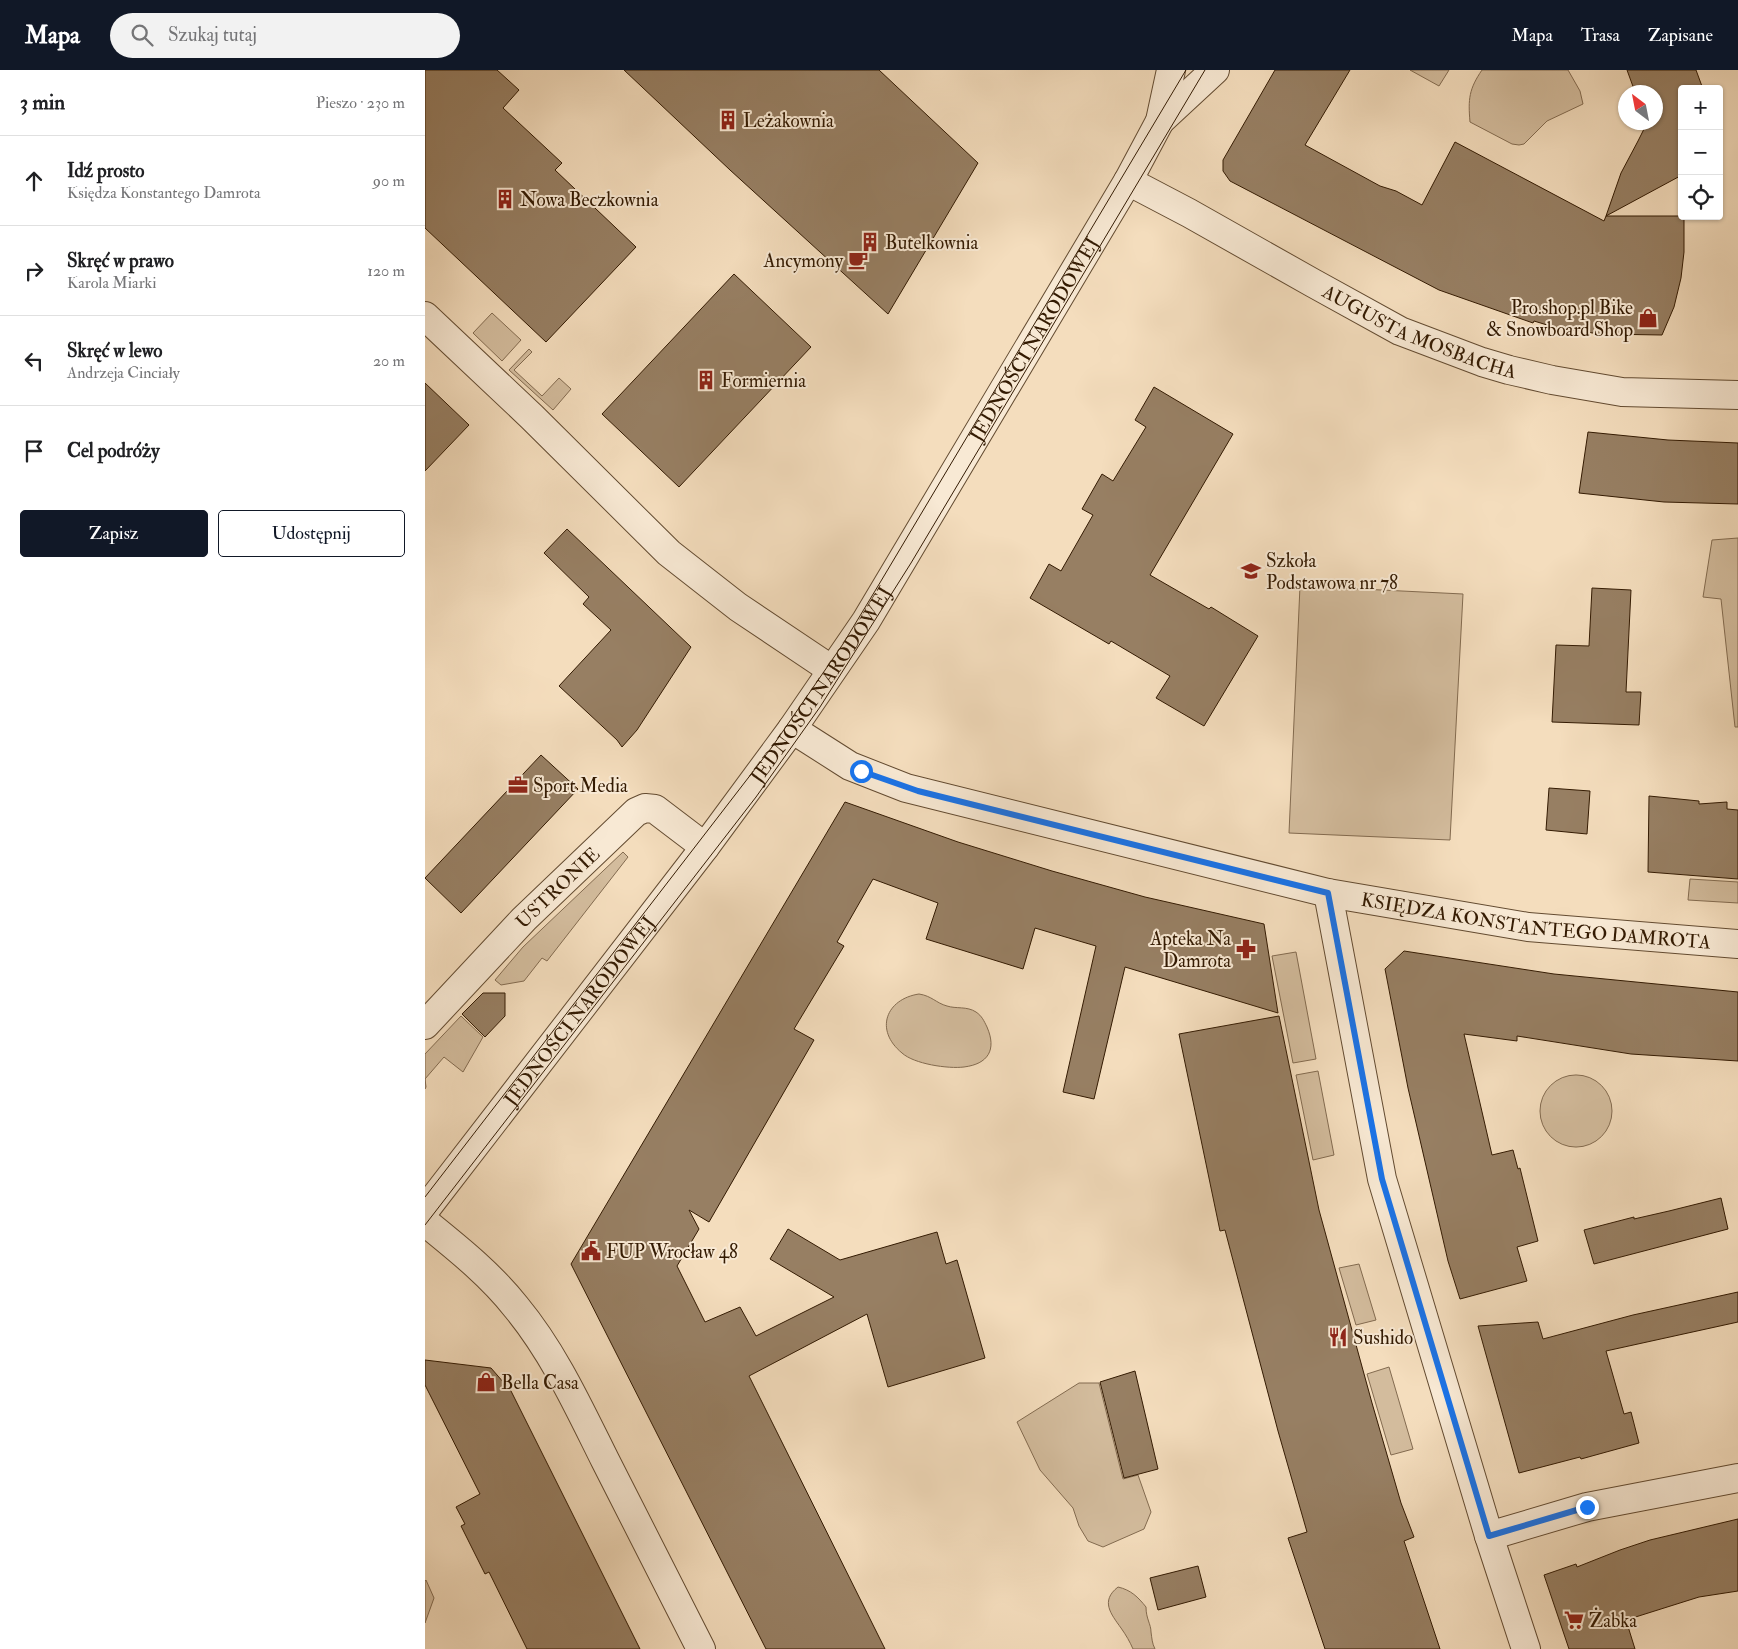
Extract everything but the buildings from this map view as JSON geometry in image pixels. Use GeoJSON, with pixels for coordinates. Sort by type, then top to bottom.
{"type":"FeatureCollection","features":[{"type":"Feature","properties":{"kind":"street","name":"JEDNOŚCI NARODOWEJ"},"geometry":{"type":"LineString","coordinates":[[425,1210],[705,847],[792,729],[866,620],[1128,181],[1160,121],[1171,70]]}},
{"type":"Feature","properties":{"kind":"street","name":"JEDNOŚCI NARODOWEJ"},"geometry":{"type":"LineString","coordinates":[[1160,121],[1215,70]]}},
{"type":"Feature","properties":{"kind":"street","name":"AUGUSTA MOSBACHA"},"geometry":{"type":"LineString","coordinates":[[1128,181],[1400,330],[1482,362],[1552,380],[1622,392],[1738,395]]}},
{"type":"Feature","properties":{"kind":"street"},"geometry":{"type":"LineString","coordinates":[[425,316],[525,411],[669,553],[738,607],[833,670]]}},
{"type":"Feature","properties":{"kind":"street","name":"KSIĘDZA KONSTANTEGO DAMROTA"},"geometry":{"type":"LineString","coordinates":[[792,729],[850,766],[906,788],[1328,893],[1528,927],[1738,944]]}},
{"type":"Feature","properties":{"kind":"street","name":"USTRONIE"},"geometry":{"type":"LineString","coordinates":[[425,1025],[524,919],[636,812],[645,808],[655,810],[705,847]]}},
{"type":"Feature","properties":{"kind":"street"},"geometry":{"type":"LineString","coordinates":[[1328,893],[1382,1179],[1489,1536],[1525,1649]]}},
{"type":"Feature","properties":{"kind":"street"},"geometry":{"type":"LineString","coordinates":[[425,1222],[472,1261],[516,1307],[568,1385],[701,1649]]}},
{"type":"Feature","properties":{"kind":"street"},"geometry":{"type":"LineString","coordinates":[[1489,1536],[1587,1507],[1738,1478]]}},
{"type":"Feature","properties":{"kind":"shaded area"},"geometry":{"type":"Polygon","coordinates":[[[1410,70],[1449,70],[1439,86],[1410,70]]]}},
{"type":"Feature","properties":{"kind":"shaded area"},"geometry":{"type":"Polygon","coordinates":[[[1482,70],[1568,70],[1580,91],[1583,104],[1547,121],[1524,144],[1512,144],[1470,122],[1470,94],[1482,70]]]}},
{"type":"Feature","properties":{"kind":"shaded area"},"geometry":{"type":"Polygon","coordinates":[[[492,313],[521,340],[502,361],[473,333],[492,313]]]}},
{"type":"Feature","properties":{"kind":"shaded area"},"geometry":{"type":"Polygon","coordinates":[[[529,349],[532,352],[514,370],[542,396],[559,378],[571,389],[553,410],[509,370],[529,349]]]}},
{"type":"Feature","properties":{"kind":"shaded area"},"geometry":{"type":"Polygon","coordinates":[[[1738,538],[1738,727],[1735,727],[1721,599],[1703,597],[1712,540],[1738,538]]]}},
{"type":"Feature","properties":{"kind":"shaded area"},"geometry":{"type":"Polygon","coordinates":[[[1300,586],[1463,594],[1450,840],[1289,833],[1300,586]]]}},
{"type":"Feature","properties":{"kind":"shaded area"},"geometry":{"type":"Polygon","coordinates":[[[623,852],[628,857],[547,961],[542,958],[524,981],[501,985],[495,980],[523,947],[623,852]]]}},
{"type":"Feature","properties":{"kind":"shaded area"},"geometry":{"type":"Polygon","coordinates":[[[1690,879],[1738,882],[1738,903],[1688,900],[1690,879]]]}},
{"type":"Feature","properties":{"kind":"shaded area"},"geometry":{"type":"Polygon","coordinates":[[[1296,952],[1316,1059],[1293,1063],[1272,956],[1296,952]]]}},
{"type":"Feature","properties":{"kind":"shaded area"},"geometry":{"type":"Polygon","coordinates":[[[919,994],[947,1006],[973,1010],[980,1015],[990,1035],[991,1043],[988,1055],[979,1063],[964,1067],[949,1067],[923,1063],[902,1053],[893,1044],[888,1035],[886,1026],[888,1017],[898,1002],[919,994]]]}},
{"type":"Feature","properties":{"kind":"shaded area"},"geometry":{"type":"Polygon","coordinates":[[[461,1016],[483,1037],[463,1072],[444,1057],[425,1079],[425,1054],[461,1016]]]}},
{"type":"Feature","properties":{"kind":"shaded area"},"geometry":{"type":"Polygon","coordinates":[[[1318,1071],[1334,1155],[1313,1160],[1296,1075],[1318,1071]]]}},
{"type":"Feature","properties":{"kind":"shaded area"},"geometry":{"type":"Polygon","coordinates":[[[1576,1075],[1596,1081],[1606,1091],[1612,1111],[1606,1131],[1596,1141],[1576,1147],[1556,1141],[1546,1131],[1540,1111],[1546,1091],[1556,1081],[1576,1075]]]}},
{"type":"Feature","properties":{"kind":"shaded area"},"geometry":{"type":"Polygon","coordinates":[[[1359,1264],[1376,1320],[1356,1325],[1339,1268],[1359,1264]]]}},
{"type":"Feature","properties":{"kind":"shaded area"},"geometry":{"type":"Polygon","coordinates":[[[1389,1367],[1413,1449],[1391,1455],[1367,1374],[1389,1367]]]}},
{"type":"Feature","properties":{"kind":"shaded area"},"geometry":{"type":"Polygon","coordinates":[[[1079,1383],[1099,1383],[1123,1479],[1138,1475],[1151,1512],[1144,1529],[1103,1547],[1088,1541],[1079,1526],[1073,1508],[1040,1470],[1017,1422],[1079,1383]]]}},
{"type":"Feature","properties":{"kind":"shaded area"},"geometry":{"type":"Polygon","coordinates":[[[425,1581],[434,1598],[425,1623],[425,1581]]]}},
{"type":"Feature","properties":{"kind":"shaded area"},"geometry":{"type":"Polygon","coordinates":[[[1118,1587],[1134,1594],[1146,1607],[1155,1649],[1133,1649],[1111,1613],[1108,1602],[1109,1597],[1118,1587]]]}},
{"type":"Feature","properties":{"kind":"tram line"},"geometry":{"type":"LineString","coordinates":[[425,1197],[772,747],[843,644],[1186,70]]}},
{"type":"Feature","properties":{"kind":"tram line"},"geometry":{"type":"LineString","coordinates":[[425,1225],[756,797],[820,707],[911,563],[1205,70]]}},
{"type":"Feature","properties":{"kind":"place","name":"Leżakownia"},"geometry":{"type":"Point","coordinates":[728,120]}},
{"type":"Feature","properties":{"kind":"place","name":"Nowa Beczkownia"},"geometry":{"type":"Point","coordinates":[505,199]}},
{"type":"Feature","properties":{"kind":"place","name":"Butelkownia"},"geometry":{"type":"Point","coordinates":[870,242]}},
{"type":"Feature","properties":{"kind":"place","name":"Ancymony"},"geometry":{"type":"Point","coordinates":[858,260]}},
{"type":"Feature","properties":{"kind":"place","name":"Pro.shop.pl Bike & Snowboard Shop"},"geometry":{"type":"Point","coordinates":[1648,318]}},
{"type":"Feature","properties":{"kind":"place","name":"Formiernia"},"geometry":{"type":"Point","coordinates":[706,380]}},
{"type":"Feature","properties":{"kind":"place","name":"Szkoła Podstawowa nr 78"},"geometry":{"type":"Point","coordinates":[1251,571]}},
{"type":"Feature","properties":{"kind":"place","name":"Sport Media"},"geometry":{"type":"Point","coordinates":[518,785]}},
{"type":"Feature","properties":{"kind":"place","name":"Apteka Na Damrota"},"geometry":{"type":"Point","coordinates":[1246,949]}},
{"type":"Feature","properties":{"kind":"place","name":"FUP Wrocław 48"},"geometry":{"type":"Point","coordinates":[591,1251]}},
{"type":"Feature","properties":{"kind":"place","name":"Sushido"},"geometry":{"type":"Point","coordinates":[1338,1337]}},
{"type":"Feature","properties":{"kind":"place","name":"Bella Casa"},"geometry":{"type":"Point","coordinates":[486,1382]}},
{"type":"Feature","properties":{"kind":"place","name":"Żabka"},"geometry":{"type":"Point","coordinates":[1574,1620]}},
{"type":"Feature","properties":{"kind":"route"},"geometry":{"type":"LineString","coordinates":[[861,771],[906,788],[1328,893],[1382,1179],[1489,1536],[1587,1507]]}}]}
